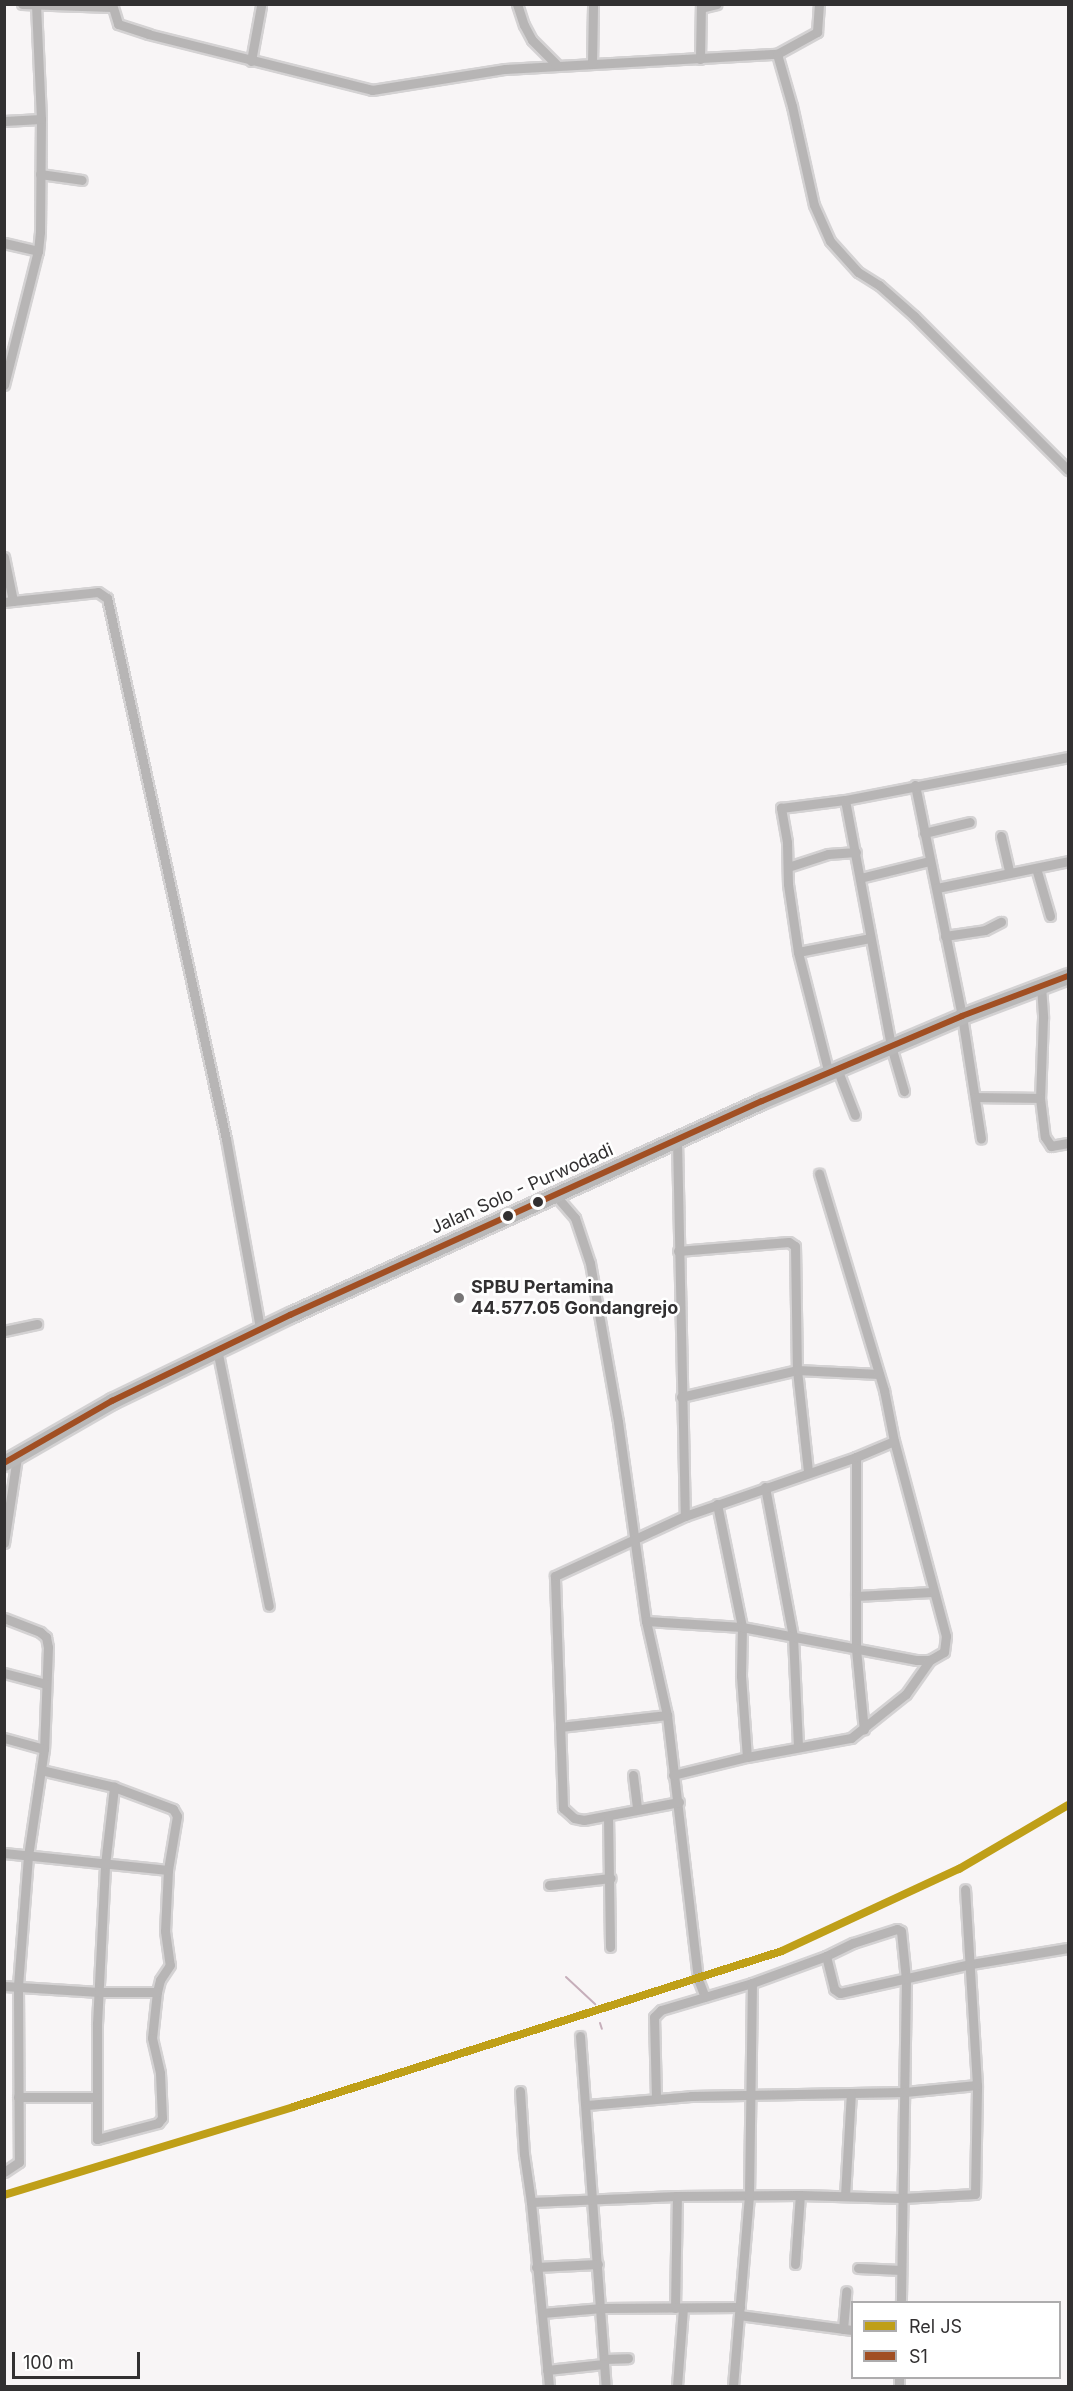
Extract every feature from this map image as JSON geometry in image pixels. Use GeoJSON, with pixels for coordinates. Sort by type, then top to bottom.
{"type":"FeatureCollection","features":[{"type":"Feature","properties":{"kind":"main road","name":"Jalan Solo - Purwodadi"},"geometry":{"type":"LineString","coordinates":[[11,1460],[112,1401],[260,1328],[891,1046],[1068,976]]}},
{"type":"Feature","properties":{"kind":"street"},"geometry":{"type":"LineString","coordinates":[[22,4],[112,6],[118,24],[251,61],[372,90],[484,72],[557,65],[777,54],[818,32],[819,4]]}},
{"type":"Feature","properties":{"kind":"street"},"geometry":{"type":"LineString","coordinates":[[517,4],[532,40],[557,65]]}},
{"type":"Feature","properties":{"kind":"street"},"geometry":{"type":"LineString","coordinates":[[592,64],[593,4]]}},
{"type":"Feature","properties":{"kind":"street"},"geometry":{"type":"LineString","coordinates":[[700,59],[701,6],[717,4]]}},
{"type":"Feature","properties":{"kind":"street"},"geometry":{"type":"LineString","coordinates":[[4,385],[38,251],[41,119],[36,5]]}},
{"type":"Feature","properties":{"kind":"street"},"geometry":{"type":"LineString","coordinates":[[251,61],[261,6]]}},
{"type":"Feature","properties":{"kind":"street"},"geometry":{"type":"LineString","coordinates":[[777,54],[792,106],[814,205],[830,241],[858,272],[879,285],[914,316],[1068,470]]}},
{"type":"Feature","properties":{"kind":"street"},"geometry":{"type":"LineString","coordinates":[[4,121],[41,119]]}},
{"type":"Feature","properties":{"kind":"street"},"geometry":{"type":"LineString","coordinates":[[40,174],[82,180]]}},
{"type":"Feature","properties":{"kind":"street"},"geometry":{"type":"LineString","coordinates":[[4,243],[38,251]]}},
{"type":"Feature","properties":{"kind":"street"},"geometry":{"type":"LineString","coordinates":[[4,557],[9,601],[98,592],[107,598],[226,1139],[260,1328]]}},
{"type":"Feature","properties":{"kind":"street"},"geometry":{"type":"LineString","coordinates":[[855,1115],[833,1073],[798,952],[787,842],[781,808],[845,800],[1068,758]]}},
{"type":"Feature","properties":{"kind":"street"},"geometry":{"type":"LineString","coordinates":[[915,785],[962,1016],[981,1139]]}},
{"type":"Feature","properties":{"kind":"street"},"geometry":{"type":"LineString","coordinates":[[845,800],[891,1046],[904,1091]]}},
{"type":"Feature","properties":{"kind":"street"},"geometry":{"type":"LineString","coordinates":[[924,833],[970,822]]}},
{"type":"Feature","properties":{"kind":"street"},"geometry":{"type":"LineString","coordinates":[[1001,836],[1009,872]]}},
{"type":"Feature","properties":{"kind":"street"},"geometry":{"type":"LineString","coordinates":[[788,867],[828,854],[856,852]]}},
{"type":"Feature","properties":{"kind":"street"},"geometry":{"type":"LineString","coordinates":[[860,878],[930,861]]}},
{"type":"Feature","properties":{"kind":"street"},"geometry":{"type":"LineString","coordinates":[[936,888],[1068,861]]}},
{"type":"Feature","properties":{"kind":"street"},"geometry":{"type":"LineString","coordinates":[[1036,868],[1050,916]]}},
{"type":"Feature","properties":{"kind":"street"},"geometry":{"type":"LineString","coordinates":[[945,936],[986,930],[1001,922]]}},
{"type":"Feature","properties":{"kind":"street"},"geometry":{"type":"LineString","coordinates":[[798,952],[870,938]]}},
{"type":"Feature","properties":{"kind":"street"},"geometry":{"type":"LineString","coordinates":[[1041,986],[1043,1027],[1040,1098],[1045,1137],[1048,1145],[1068,1143]]}},
{"type":"Feature","properties":{"kind":"street"},"geometry":{"type":"LineString","coordinates":[[975,1097],[1040,1098]]}},
{"type":"Feature","properties":{"kind":"street"},"geometry":{"type":"LineString","coordinates":[[677,1140],[685,1516]]}},
{"type":"Feature","properties":{"kind":"street"},"geometry":{"type":"LineString","coordinates":[[673,1775],[747,1757],[839,1742],[864,1730],[906,1694],[930,1660],[944,1652],[947,1644],[932,1592],[879,1374],[819,1173]]}},
{"type":"Feature","properties":{"kind":"street"},"geometry":{"type":"LineString","coordinates":[[556,1196],[575,1218],[586,1248],[636,1538],[646,1621],[667,1715],[698,1979],[705,1997]]}},
{"type":"Feature","properties":{"kind":"street"},"geometry":{"type":"LineString","coordinates":[[678,1251],[793,1244],[797,1370],[808,1471]]}},
{"type":"Feature","properties":{"kind":"street"},"geometry":{"type":"LineString","coordinates":[[4,1331],[37,1324]]}},
{"type":"Feature","properties":{"kind":"street"},"geometry":{"type":"LineString","coordinates":[[217,1349],[269,1606]]}},
{"type":"Feature","properties":{"kind":"street"},"geometry":{"type":"LineString","coordinates":[[681,1397],[797,1370],[879,1374]]}},
{"type":"Feature","properties":{"kind":"street"},"geometry":{"type":"LineString","coordinates":[[679,1802],[578,1820],[563,1808],[555,1576],[685,1516],[808,1471],[855,1457],[894,1441]]}},
{"type":"Feature","properties":{"kind":"street"},"geometry":{"type":"LineString","coordinates":[[855,1457],[856,1649],[864,1730]]}},
{"type":"Feature","properties":{"kind":"street"},"geometry":{"type":"LineString","coordinates":[[4,1543],[11,1460]]}},
{"type":"Feature","properties":{"kind":"street"},"geometry":{"type":"LineString","coordinates":[[765,1487],[793,1636],[798,1747]]}},
{"type":"Feature","properties":{"kind":"street"},"geometry":{"type":"LineString","coordinates":[[717,1504],[742,1627],[741,1676],[747,1757]]}},
{"type":"Feature","properties":{"kind":"street"},"geometry":{"type":"LineString","coordinates":[[855,1596],[932,1592]]}},
{"type":"Feature","properties":{"kind":"street"},"geometry":{"type":"LineString","coordinates":[[4,1618],[46,1637],[48,1647],[44,1749],[28,1856],[18,1987],[19,2162],[4,2172]]}},
{"type":"Feature","properties":{"kind":"street"},"geometry":{"type":"LineString","coordinates":[[646,1621],[742,1627],[856,1649],[930,1660]]}},
{"type":"Feature","properties":{"kind":"street"},"geometry":{"type":"LineString","coordinates":[[4,1673],[46,1684]]}},
{"type":"Feature","properties":{"kind":"street"},"geometry":{"type":"LineString","coordinates":[[560,1727],[667,1715]]}},
{"type":"Feature","properties":{"kind":"street"},"geometry":{"type":"LineString","coordinates":[[4,1738],[44,1749]]}},
{"type":"Feature","properties":{"kind":"street"},"geometry":{"type":"LineString","coordinates":[[41,1770],[114,1787],[176,1812],[168,1870],[165,1931],[170,1965],[160,1980],[157,1992],[152,2038],[160,2073],[160,2121],[96,2139],[99,1992],[105,1865],[114,1787]]}},
{"type":"Feature","properties":{"kind":"street"},"geometry":{"type":"LineString","coordinates":[[633,1775],[637,1809]]}},
{"type":"Feature","properties":{"kind":"street"},"geometry":{"type":"LineString","coordinates":[[608,1816],[611,1878],[610,1947]]}},
{"type":"Feature","properties":{"kind":"street"},"geometry":{"type":"LineString","coordinates":[[4,1852],[105,1865],[168,1870]]}},
{"type":"Feature","properties":{"kind":"street"},"geometry":{"type":"LineString","coordinates":[[549,1885],[611,1878]]}},
{"type":"Feature","properties":{"kind":"street"},"geometry":{"type":"LineString","coordinates":[[531,2202],[677,2196],[800,2195],[902,2198],[971,2195],[977,2192],[977,2085],[965,1888]]}},
{"type":"Feature","properties":{"kind":"street"},"geometry":{"type":"LineString","coordinates":[[656,2098],[656,2012],[752,1983],[826,1956],[853,1943],[900,1930],[906,1979],[901,2301]]}},
{"type":"Feature","properties":{"kind":"street"},"geometry":{"type":"LineString","coordinates":[[826,1956],[837,1992],[971,1964],[1068,1948]]}},
{"type":"Feature","properties":{"kind":"street"},"geometry":{"type":"LineString","coordinates":[[734,2386],[749,2196],[752,1983]]}},
{"type":"Feature","properties":{"kind":"street"},"geometry":{"type":"LineString","coordinates":[[4,1986],[99,1992],[157,1992]]}},
{"type":"Feature","properties":{"kind":"street"},"geometry":{"type":"LineString","coordinates":[[580,2036],[587,2104],[606,2386]]}},
{"type":"Feature","properties":{"kind":"street"},"geometry":{"type":"LineString","coordinates":[[587,2104],[656,2098],[905,2092],[977,2085]]}},
{"type":"Feature","properties":{"kind":"street"},"geometry":{"type":"LineString","coordinates":[[520,2091],[524,2154],[531,2202],[549,2386]]}},
{"type":"Feature","properties":{"kind":"street"},"geometry":{"type":"LineString","coordinates":[[844,2196],[850,2093]]}},
{"type":"Feature","properties":{"kind":"street"},"geometry":{"type":"LineString","coordinates":[[18,2097],[97,2097]]}},
{"type":"Feature","properties":{"kind":"street"},"geometry":{"type":"LineString","coordinates":[[795,2264],[800,2195]]}},
{"type":"Feature","properties":{"kind":"street"},"geometry":{"type":"LineString","coordinates":[[677,2196],[679,2308],[677,2386]]}},
{"type":"Feature","properties":{"kind":"street"},"geometry":{"type":"LineString","coordinates":[[536,2267],[598,2264]]}},
{"type":"Feature","properties":{"kind":"street"},"geometry":{"type":"LineString","coordinates":[[858,2268],[901,2270]]}},
{"type":"Feature","properties":{"kind":"street"},"geometry":{"type":"LineString","coordinates":[[542,2313],[602,2308],[740,2311],[848,2329],[846,2291]]}},
{"type":"Feature","properties":{"kind":"street"},"geometry":{"type":"LineString","coordinates":[[547,2370],[628,2358]]}},
{"type":"Feature","properties":{"kind":"waterway"},"geometry":{"type":"LineString","coordinates":[[566,1977],[595,2004]]}},
{"type":"Feature","properties":{"kind":"waterway"},"geometry":{"type":"LineString","coordinates":[[600,2023],[602,2029]]}},
{"type":"Feature","properties":{"kind":"rail line","name":"JS"},"geometry":{"type":"LineString","coordinates":[[4,2195],[293,2107],[782,1951],[959,1869],[1068,1805]]}},
{"type":"Feature","properties":{"kind":"transit line","name":"S1"},"geometry":{"type":"LineString","coordinates":[[4,1463],[112,1401],[290,1315],[762,1101],[962,1016],[1068,976]]}},
{"type":"Feature","properties":{"kind":"place","name":"SPBU Pertamina 44.577.05 Gondangrejo"},"geometry":{"type":"Point","coordinates":[459,1298]}}]}
